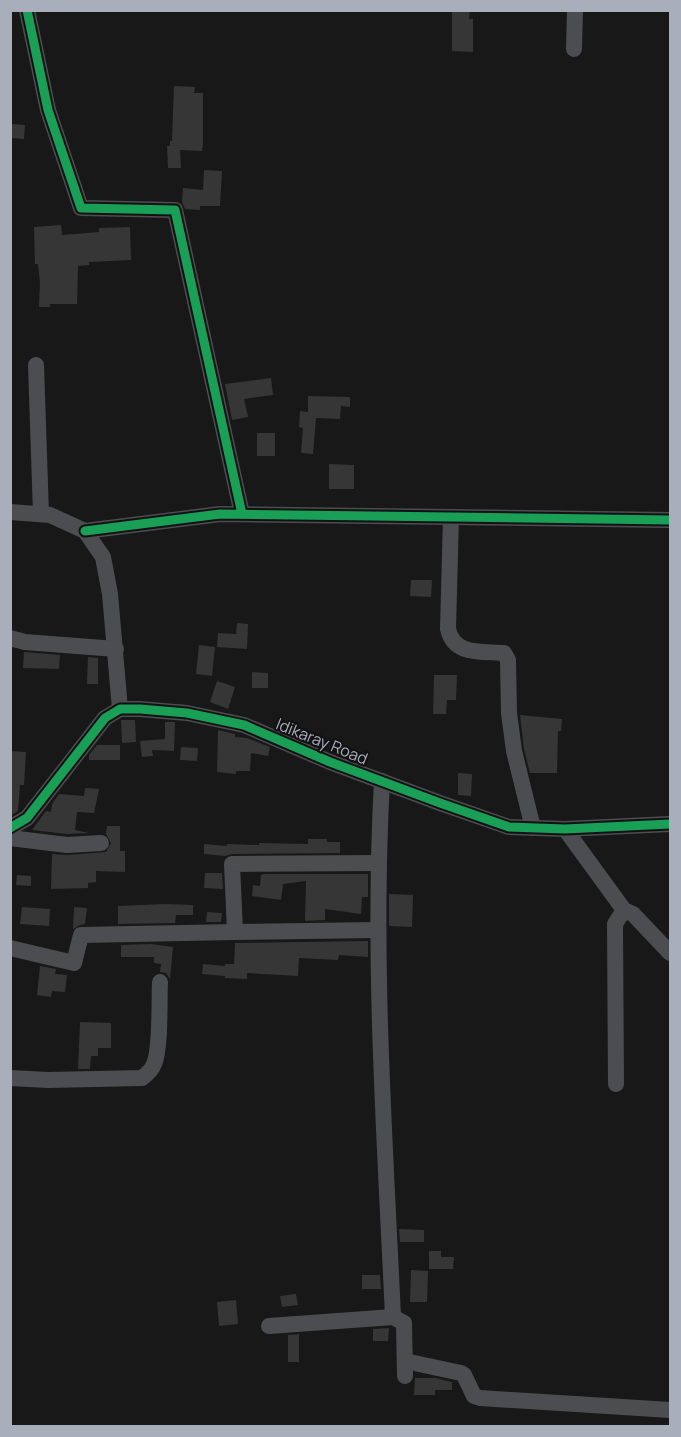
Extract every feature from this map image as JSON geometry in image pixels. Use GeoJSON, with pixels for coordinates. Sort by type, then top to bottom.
{"type":"FeatureCollection","features":[{"type":"Feature","properties":{"kind":"street"},"geometry":{"type":"LineString","coordinates":[[27,10],[48,110],[81,208],[175,210],[242,514]]}},
{"type":"Feature","properties":{"kind":"street"},"geometry":{"type":"LineString","coordinates":[[574,50],[575,10]]}},
{"type":"Feature","properties":{"kind":"street"},"geometry":{"type":"LineString","coordinates":[[36,365],[41,514]]}},
{"type":"Feature","properties":{"kind":"street"},"geometry":{"type":"LineString","coordinates":[[10,512],[50,515],[85,531],[103,557],[110,594],[120,709],[105,718],[27,818],[10,828]]}},
{"type":"Feature","properties":{"kind":"street"},"geometry":{"type":"LineString","coordinates":[[85,531],[220,514],[670,520]]}},
{"type":"Feature","properties":{"kind":"street"},"geometry":{"type":"LineString","coordinates":[[451,517],[448,629],[450,640],[461,649],[504,653],[508,660],[509,713],[514,751],[533,828]]}},
{"type":"Feature","properties":{"kind":"street"},"geometry":{"type":"LineString","coordinates":[[10,638],[25,642],[116,649]]}},
{"type":"Feature","properties":{"kind":"street","name":"Idikaray Road"},"geometry":{"type":"LineString","coordinates":[[120,709],[187,713],[244,725],[382,781],[509,826],[565,830],[670,824]]}},
{"type":"Feature","properties":{"kind":"street"},"geometry":{"type":"LineString","coordinates":[[382,781],[377,930],[393,1317]]}},
{"type":"Feature","properties":{"kind":"street"},"geometry":{"type":"LineString","coordinates":[[565,830],[624,910],[633,914],[670,952]]}},
{"type":"Feature","properties":{"kind":"street"},"geometry":{"type":"LineString","coordinates":[[10,838],[67,845],[101,843]]}},
{"type":"Feature","properties":{"kind":"street"},"geometry":{"type":"LineString","coordinates":[[235,932],[232,864],[378,863]]}},
{"type":"Feature","properties":{"kind":"street"},"geometry":{"type":"LineString","coordinates":[[615,1084],[615,924],[624,910]]}},
{"type":"Feature","properties":{"kind":"street"},"geometry":{"type":"LineString","coordinates":[[10,948],[74,963],[81,935],[377,930]]}},
{"type":"Feature","properties":{"kind":"street"},"geometry":{"type":"LineString","coordinates":[[10,1078],[48,1080],[142,1078],[154,1064],[157,1051],[160,982]]}},
{"type":"Feature","properties":{"kind":"street"},"geometry":{"type":"LineString","coordinates":[[269,1326],[393,1317],[404,1323],[405,1369],[464,1375],[474,1396],[670,1410]]}},
{"type":"Feature","properties":{"kind":"building"},"geometry":{"type":"Polygon","coordinates":[[[452,10],[470,10],[469,19],[473,19],[473,52],[452,51],[452,10]]]}},
{"type":"Feature","properties":{"kind":"building"},"geometry":{"type":"Polygon","coordinates":[[[174,86],[195,87],[194,93],[203,93],[202,151],[180,150],[181,168],[168,168],[167,146],[170,146],[170,141],[172,141],[174,86]]]}},
{"type":"Feature","properties":{"kind":"building"},"geometry":{"type":"Polygon","coordinates":[[[12,124],[25,125],[24,139],[11,138],[12,124]]]}},
{"type":"Feature","properties":{"kind":"building"},"geometry":{"type":"Polygon","coordinates":[[[204,170],[222,171],[220,206],[200,206],[200,210],[185,209],[182,202],[183,188],[203,190],[204,170]]]}},
{"type":"Feature","properties":{"kind":"building"},"geometry":{"type":"Polygon","coordinates":[[[61,225],[62,235],[99,232],[99,228],[130,227],[131,260],[89,262],[89,265],[78,266],[77,304],[50,304],[50,307],[39,307],[40,282],[38,264],[35,264],[34,227],[61,225]]]}},
{"type":"Feature","properties":{"kind":"building"},"geometry":{"type":"Polygon","coordinates":[[[271,378],[273,395],[244,399],[248,417],[232,420],[225,384],[271,378]]]}},
{"type":"Feature","properties":{"kind":"building"},"geometry":{"type":"Polygon","coordinates":[[[308,396],[350,397],[350,407],[341,406],[340,419],[316,418],[313,454],[301,453],[303,428],[299,427],[300,411],[308,412],[308,396]]]}},
{"type":"Feature","properties":{"kind":"building"},"geometry":{"type":"Polygon","coordinates":[[[257,433],[275,433],[275,456],[257,456],[257,433]]]}},
{"type":"Feature","properties":{"kind":"building"},"geometry":{"type":"Polygon","coordinates":[[[329,464],[354,465],[354,489],[329,489],[329,464]]]}},
{"type":"Feature","properties":{"kind":"building"},"geometry":{"type":"Polygon","coordinates":[[[411,580],[432,580],[431,597],[410,596],[411,580]]]}},
{"type":"Feature","properties":{"kind":"building"},"geometry":{"type":"Polygon","coordinates":[[[237,623],[248,624],[247,649],[217,647],[218,633],[236,634],[237,623]]]}},
{"type":"Feature","properties":{"kind":"building"},"geometry":{"type":"Polygon","coordinates":[[[199,645],[215,647],[212,676],[196,674],[199,645]]]}},
{"type":"Feature","properties":{"kind":"building"},"geometry":{"type":"Polygon","coordinates":[[[24,652],[60,655],[59,669],[23,668],[24,652]]]}},
{"type":"Feature","properties":{"kind":"building"},"geometry":{"type":"Polygon","coordinates":[[[88,657],[98,658],[98,684],[87,684],[88,657]]]}},
{"type":"Feature","properties":{"kind":"building"},"geometry":{"type":"Polygon","coordinates":[[[252,672],[268,673],[268,688],[252,688],[252,672]]]}},
{"type":"Feature","properties":{"kind":"building"},"geometry":{"type":"Polygon","coordinates":[[[434,675],[457,675],[456,700],[447,700],[446,714],[433,714],[434,675]]]}},
{"type":"Feature","properties":{"kind":"building"},"geometry":{"type":"Polygon","coordinates":[[[217,681],[235,687],[228,709],[210,702],[217,681]]]}},
{"type":"Feature","properties":{"kind":"building"},"geometry":{"type":"Polygon","coordinates":[[[520,715],[562,719],[561,731],[558,731],[557,773],[530,773],[524,749],[520,715]]]}},
{"type":"Feature","properties":{"kind":"building"},"geometry":{"type":"Polygon","coordinates":[[[121,720],[135,720],[136,742],[122,743],[121,720]]]}},
{"type":"Feature","properties":{"kind":"building"},"geometry":{"type":"Polygon","coordinates":[[[165,722],[175,722],[174,751],[152,750],[153,756],[142,757],[140,741],[165,739],[165,722]]]}},
{"type":"Feature","properties":{"kind":"building"},"geometry":{"type":"Polygon","coordinates":[[[218,730],[270,747],[268,756],[251,753],[250,771],[236,771],[236,774],[217,772],[218,730]]]}},
{"type":"Feature","properties":{"kind":"building"},"geometry":{"type":"Polygon","coordinates":[[[97,745],[120,745],[120,760],[89,760],[89,755],[97,745]]]}},
{"type":"Feature","properties":{"kind":"building"},"geometry":{"type":"Polygon","coordinates":[[[181,747],[198,748],[197,761],[180,760],[181,747]]]}},
{"type":"Feature","properties":{"kind":"building"},"geometry":{"type":"Polygon","coordinates":[[[10,751],[26,752],[24,785],[20,785],[18,811],[10,816],[10,751]]]}},
{"type":"Feature","properties":{"kind":"building"},"geometry":{"type":"Polygon","coordinates":[[[458,773],[472,774],[471,796],[458,795],[458,773]]]}},
{"type":"Feature","properties":{"kind":"building"},"geometry":{"type":"Polygon","coordinates":[[[85,788],[99,789],[94,813],[77,812],[75,830],[89,833],[67,834],[32,830],[46,811],[51,812],[52,804],[59,794],[84,796],[85,788]]]}},
{"type":"Feature","properties":{"kind":"building"},"geometry":{"type":"Polygon","coordinates":[[[107,826],[120,826],[120,851],[125,851],[125,872],[96,871],[96,882],[88,883],[88,888],[51,889],[52,854],[106,852],[111,843],[106,834],[107,826]]]}},
{"type":"Feature","properties":{"kind":"building"},"geometry":{"type":"Polygon","coordinates":[[[308,839],[340,842],[340,853],[232,854],[225,856],[204,854],[204,844],[227,846],[227,844],[259,845],[259,843],[308,844],[308,839]]]}},
{"type":"Feature","properties":{"kind":"building"},"geometry":{"type":"Polygon","coordinates":[[[205,873],[222,873],[223,889],[204,888],[205,873]]]}},
{"type":"Feature","properties":{"kind":"building"},"geometry":{"type":"Polygon","coordinates":[[[368,874],[368,897],[362,897],[361,914],[325,909],[325,920],[305,921],[306,881],[283,884],[281,900],[252,896],[253,885],[260,886],[261,875],[368,874]]]}},
{"type":"Feature","properties":{"kind":"building"},"geometry":{"type":"Polygon","coordinates":[[[17,875],[31,876],[31,886],[16,885],[17,875]]]}},
{"type":"Feature","properties":{"kind":"building"},"geometry":{"type":"Polygon","coordinates":[[[389,894],[413,895],[412,927],[389,926],[389,894]]]}},
{"type":"Feature","properties":{"kind":"building"},"geometry":{"type":"Polygon","coordinates":[[[193,905],[193,915],[176,915],[175,923],[118,924],[118,906],[193,905]]]}},
{"type":"Feature","properties":{"kind":"building"},"geometry":{"type":"Polygon","coordinates":[[[22,907],[50,909],[49,926],[20,924],[22,907]]]}},
{"type":"Feature","properties":{"kind":"building"},"geometry":{"type":"Polygon","coordinates":[[[74,907],[87,908],[85,924],[73,929],[74,907]]]}},
{"type":"Feature","properties":{"kind":"building"},"geometry":{"type":"Polygon","coordinates":[[[207,912],[222,913],[221,922],[206,922],[207,912]]]}},
{"type":"Feature","properties":{"kind":"building"},"geometry":{"type":"Polygon","coordinates":[[[368,941],[368,957],[339,955],[338,960],[299,958],[298,976],[247,973],[247,979],[202,974],[203,964],[225,966],[225,964],[234,964],[235,943],[368,941]]]}},
{"type":"Feature","properties":{"kind":"building"},"geometry":{"type":"Polygon","coordinates":[[[151,944],[173,947],[170,979],[166,973],[160,972],[161,964],[154,963],[154,957],[121,957],[121,945],[151,944]]]}},
{"type":"Feature","properties":{"kind":"building"},"geometry":{"type":"Polygon","coordinates":[[[40,966],[56,969],[55,974],[67,975],[65,992],[52,991],[51,997],[37,995],[40,966]]]}},
{"type":"Feature","properties":{"kind":"building"},"geometry":{"type":"Polygon","coordinates":[[[80,1022],[111,1023],[111,1048],[98,1048],[98,1056],[91,1056],[90,1069],[78,1069],[80,1022]]]}},
{"type":"Feature","properties":{"kind":"building"},"geometry":{"type":"Polygon","coordinates":[[[399,1229],[424,1230],[424,1242],[400,1242],[399,1229]]]}},
{"type":"Feature","properties":{"kind":"building"},"geometry":{"type":"Polygon","coordinates":[[[429,1251],[441,1251],[441,1257],[454,1257],[453,1269],[429,1269],[429,1251]]]}},
{"type":"Feature","properties":{"kind":"building"},"geometry":{"type":"Polygon","coordinates":[[[411,1270],[428,1271],[427,1302],[410,1302],[411,1270]]]}},
{"type":"Feature","properties":{"kind":"building"},"geometry":{"type":"Polygon","coordinates":[[[362,1275],[380,1275],[381,1289],[362,1289],[362,1275]]]}},
{"type":"Feature","properties":{"kind":"building"},"geometry":{"type":"Polygon","coordinates":[[[296,1294],[298,1305],[282,1307],[280,1296],[296,1294]]]}},
{"type":"Feature","properties":{"kind":"building"},"geometry":{"type":"Polygon","coordinates":[[[236,1300],[238,1324],[219,1326],[217,1302],[236,1300]]]}},
{"type":"Feature","properties":{"kind":"building"},"geometry":{"type":"Polygon","coordinates":[[[389,1328],[388,1341],[373,1341],[373,1329],[389,1328]]]}},
{"type":"Feature","properties":{"kind":"building"},"geometry":{"type":"Polygon","coordinates":[[[299,1334],[299,1362],[288,1362],[288,1335],[299,1334]]]}},
{"type":"Feature","properties":{"kind":"building"},"geometry":{"type":"Polygon","coordinates":[[[415,1378],[435,1378],[452,1382],[452,1390],[435,1390],[435,1395],[414,1395],[415,1378]]]}},
{"type":"Feature","properties":{"kind":"cycle path"},"geometry":{"type":"LineString","coordinates":[[27,10],[48,110],[81,208],[175,210],[242,514]]}},
{"type":"Feature","properties":{"kind":"cycle path"},"geometry":{"type":"LineString","coordinates":[[85,531],[220,514],[670,520]]}},
{"type":"Feature","properties":{"kind":"cycle path"},"geometry":{"type":"LineString","coordinates":[[10,828],[27,818],[105,718],[120,709],[187,713],[244,725],[330,762],[509,827],[565,829],[670,824]]}}]}
